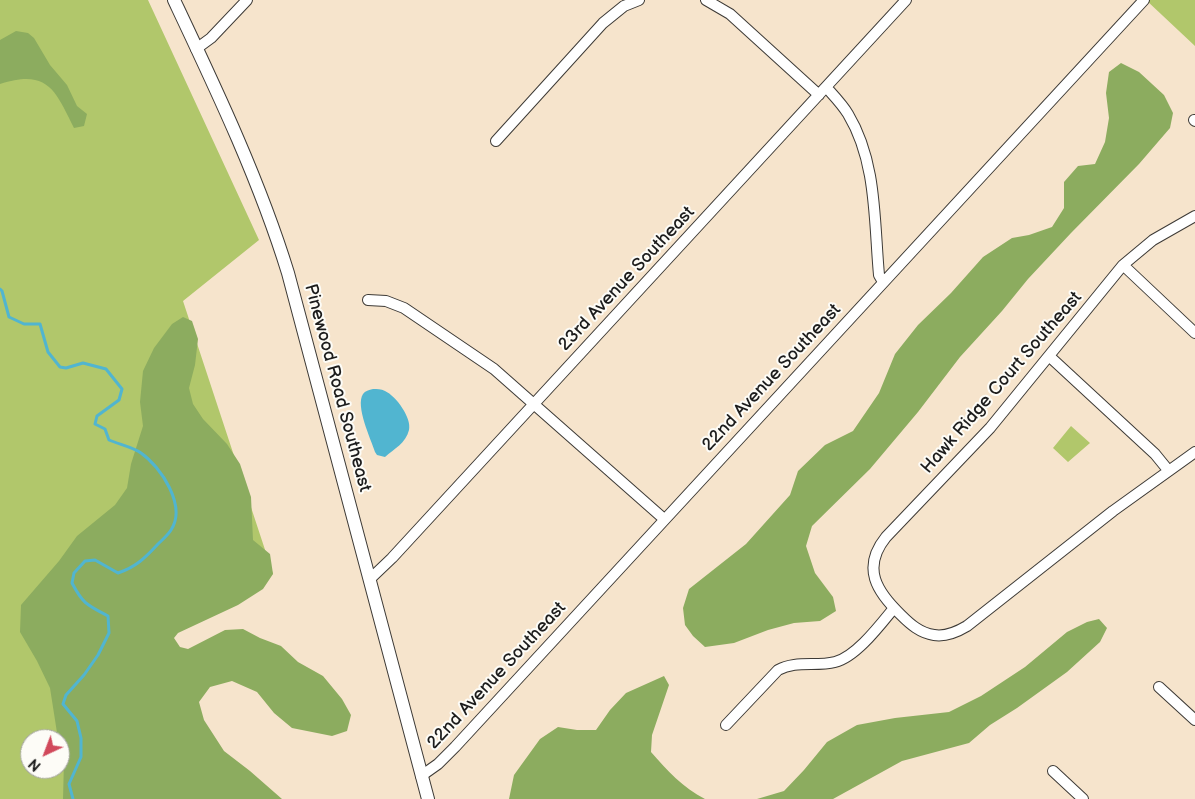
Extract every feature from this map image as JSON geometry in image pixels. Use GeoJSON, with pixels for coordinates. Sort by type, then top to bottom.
{"type":"FeatureCollection","features":[{"type":"Feature","properties":{"kind":"street","name":"Pinewood Road Southeast"},"geometry":{"type":"LineString","coordinates":[[174,0],[259,188],[276,233],[428,799]]}},
{"type":"Feature","properties":{"kind":"street"},"geometry":{"type":"LineString","coordinates":[[196,49],[211,38],[247,0]]}},
{"type":"Feature","properties":{"kind":"street"},"geometry":{"type":"LineString","coordinates":[[496,141],[603,23],[624,6],[639,0]]}},
{"type":"Feature","properties":{"kind":"street"},"geometry":{"type":"LineString","coordinates":[[706,0],[730,14],[847,112],[854,124],[866,156],[876,216],[879,275],[883,282]]}},
{"type":"Feature","properties":{"kind":"street","name":"23rd Avenue Southeast"},"geometry":{"type":"LineString","coordinates":[[370,579],[385,566],[906,0]]}},
{"type":"Feature","properties":{"kind":"street","name":"22nd Avenue Southeast"},"geometry":{"type":"LineString","coordinates":[[421,776],[438,764],[455,747],[1144,0]]}},
{"type":"Feature","properties":{"kind":"street","name":"Hawk Ridge Court Southeast"},"geometry":{"type":"LineString","coordinates":[[1195,216],[1153,240],[1124,265],[984,434],[879,546],[873,564],[875,583],[884,597],[915,628],[934,636],[960,630],[1113,511],[1195,452]]}},
{"type":"Feature","properties":{"kind":"street"},"geometry":{"type":"LineString","coordinates":[[1124,265],[1195,333]]}},
{"type":"Feature","properties":{"kind":"street"},"geometry":{"type":"LineString","coordinates":[[368,300],[386,301],[404,308],[494,368],[664,520]]}},
{"type":"Feature","properties":{"kind":"street"},"geometry":{"type":"LineString","coordinates":[[1049,356],[1155,454],[1168,470]]}},
{"type":"Feature","properties":{"kind":"street"},"geometry":{"type":"LineString","coordinates":[[726,725],[778,670],[785,666],[825,664],[842,660],[856,649],[894,608]]}},
{"type":"Feature","properties":{"kind":"street"},"geometry":{"type":"LineString","coordinates":[[1159,687],[1195,720]]}},
{"type":"Feature","properties":{"kind":"street"},"geometry":{"type":"LineString","coordinates":[[1053,771],[1083,799]]}},
{"type":"Feature","properties":{"kind":"green space"},"geometry":{"type":"Polygon","coordinates":[[[0,0],[148,0],[259,240],[183,301],[273,574],[113,634],[233,799],[0,799],[0,0]]]}},
{"type":"Feature","properties":{"kind":"green space"},"geometry":{"type":"Polygon","coordinates":[[[1146,0],[1195,0],[1195,46],[1146,0]]]}},
{"type":"Feature","properties":{"kind":"green space"},"geometry":{"type":"Polygon","coordinates":[[[16,31],[28,33],[34,38],[50,65],[67,85],[77,106],[87,114],[84,126],[74,128],[55,93],[39,81],[29,79],[16,80],[0,84],[0,40],[16,31]]]}},
{"type":"Feature","properties":{"kind":"green space"},"geometry":{"type":"Polygon","coordinates":[[[1121,63],[1139,72],[1164,95],[1173,113],[1170,128],[1139,164],[1028,279],[960,357],[918,412],[870,469],[812,526],[806,546],[815,573],[833,597],[836,611],[820,621],[794,623],[768,630],[734,643],[705,647],[685,625],[683,608],[689,589],[746,544],[790,495],[798,471],[825,445],[853,431],[879,393],[895,354],[918,325],[951,293],[983,257],[1012,238],[1029,235],[1052,227],[1064,208],[1064,182],[1078,166],[1095,164],[1105,142],[1109,118],[1106,93],[1109,72],[1121,63]]]}},
{"type":"Feature","properties":{"kind":"green space"},"geometry":{"type":"Polygon","coordinates":[[[183,317],[192,321],[198,339],[195,365],[189,388],[193,404],[203,419],[227,444],[240,464],[251,497],[253,540],[270,554],[273,574],[263,589],[238,605],[178,633],[174,638],[180,647],[188,649],[225,630],[243,629],[281,646],[298,662],[323,676],[342,699],[351,715],[347,731],[332,736],[292,728],[274,713],[257,692],[232,681],[210,687],[199,702],[204,720],[224,751],[282,799],[63,799],[64,779],[70,779],[70,729],[56,729],[50,688],[20,632],[21,605],[59,561],[77,536],[115,505],[127,488],[131,464],[143,426],[140,402],[143,371],[154,348],[172,324],[183,317]]]}},
{"type":"Feature","properties":{"kind":"green space"},"geometry":{"type":"Polygon","coordinates":[[[1071,426],[1090,443],[1068,462],[1053,448],[1071,426]]]}},
{"type":"Feature","properties":{"kind":"green space"},"geometry":{"type":"Polygon","coordinates":[[[1099,619],[1107,628],[1100,642],[1067,672],[990,725],[969,743],[902,761],[833,799],[757,799],[784,791],[827,742],[857,725],[895,718],[949,712],[981,696],[1025,667],[1067,632],[1087,622],[1099,619]]]}},
{"type":"Feature","properties":{"kind":"green space"},"geometry":{"type":"Polygon","coordinates":[[[664,676],[669,685],[652,735],[651,752],[682,784],[705,799],[509,799],[514,775],[540,739],[558,727],[596,730],[610,710],[626,693],[664,676]]]}},
{"type":"Feature","properties":{"kind":"water"},"geometry":{"type":"Polygon","coordinates":[[[373,389],[384,390],[394,398],[406,414],[409,425],[405,439],[385,457],[377,455],[375,452],[362,414],[361,399],[363,394],[373,389]]]}},
{"type":"Feature","properties":{"kind":"waterway"},"geometry":{"type":"LineString","coordinates":[[0,289],[9,317],[24,324],[40,324],[48,352],[60,367],[66,368],[83,363],[106,369],[122,389],[119,400],[97,416],[95,424],[105,429],[109,440],[135,449],[149,459],[164,477],[170,488],[176,510],[175,520],[170,532],[140,562],[118,573],[95,560],[85,561],[74,573],[72,583],[79,595],[90,606],[108,616],[109,633],[98,655],[84,675],[66,695],[63,704],[77,721],[81,738],[81,757],[69,784],[73,799]]}}]}
